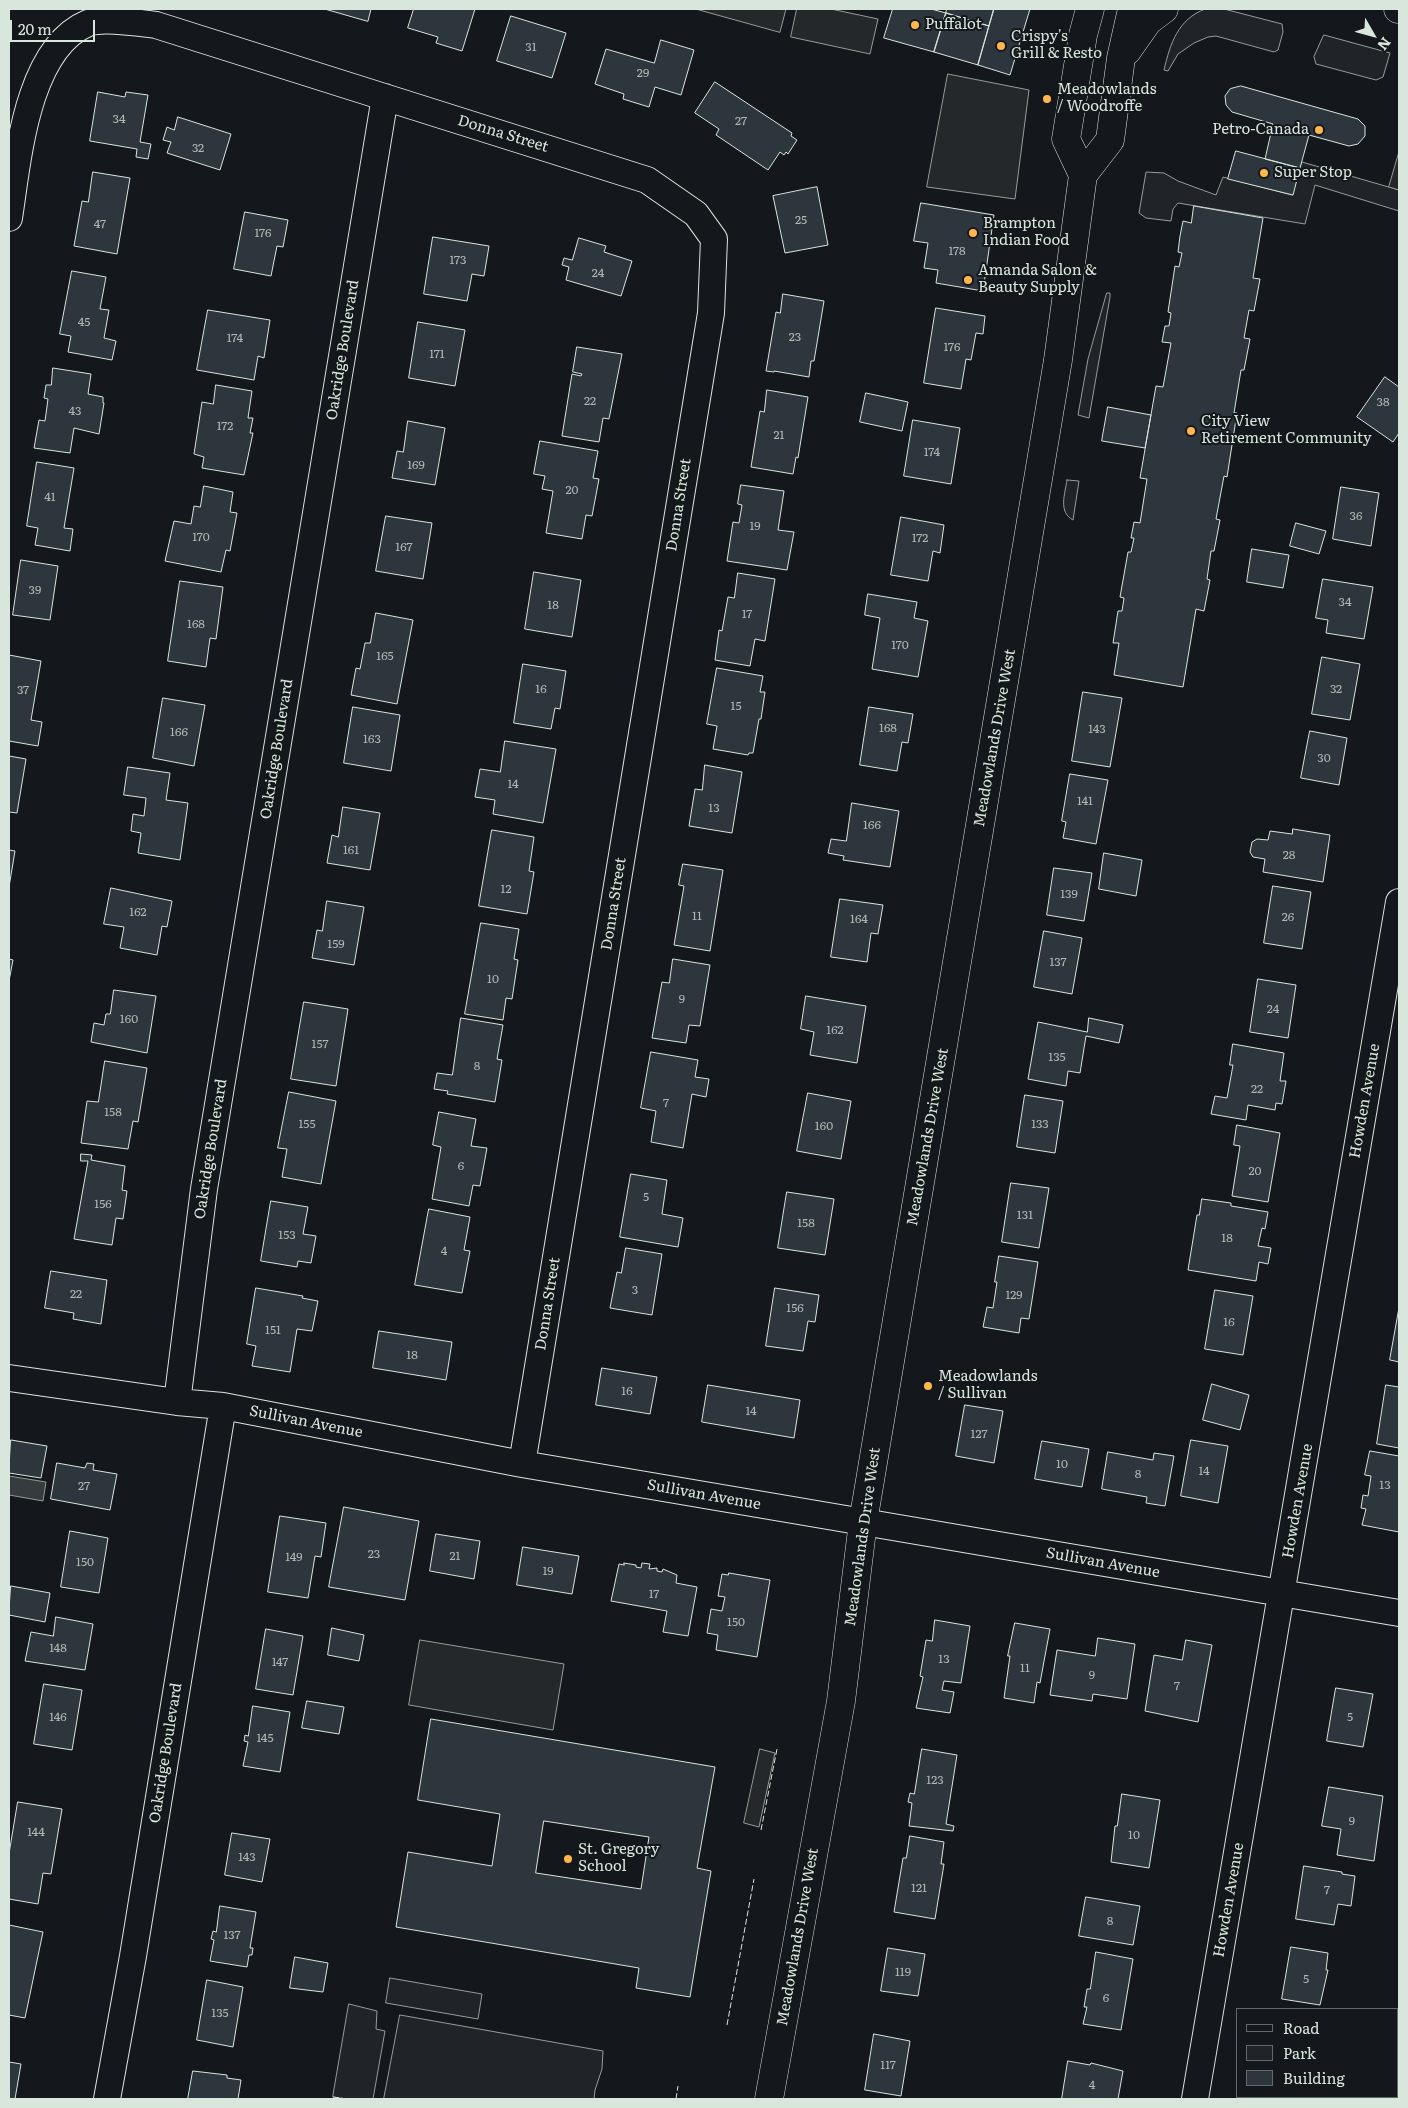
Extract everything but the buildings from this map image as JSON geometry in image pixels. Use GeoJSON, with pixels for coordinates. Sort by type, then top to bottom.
{"type":"FeatureCollection","features":[{"type":"Feature","properties":{"kind":"main road"},"geometry":{"type":"LineString","coordinates":[[1072,9],[1083,35]]}},
{"type":"Feature","properties":{"kind":"main road"},"geometry":{"type":"LineString","coordinates":[[1084,174],[1066,138],[1083,35],[1090,9]]}},
{"type":"Feature","properties":{"kind":"main road","name":"Meadowlands Drive West"},"geometry":{"type":"LineString","coordinates":[[769,2099],[841,1701],[863,1522],[1058,360],[1084,174],[1110,140],[1121,58],[1132,9]]}},
{"type":"Feature","properties":{"kind":"main road"},"geometry":{"type":"LineString","coordinates":[[1121,58],[1148,20],[1164,9]]}},
{"type":"Feature","properties":{"kind":"street","name":"Donna Street"},"geometry":{"type":"LineString","coordinates":[[9,218],[25,119],[43,68],[64,40],[89,22],[122,21],[156,25],[647,180],[696,214],[714,239],[711,313],[522,1464]]}},
{"type":"Feature","properties":{"kind":"street","name":"Oakridge Boulevard"},"geometry":{"type":"LineString","coordinates":[[177,1402],[204,1189],[385,97]]}},
{"type":"Feature","properties":{"kind":"street","name":"Howden Avenue"},"geometry":{"type":"LineString","coordinates":[[1195,2099],[1399,902]]}},
{"type":"Feature","properties":{"kind":"street","name":"Sullivan Avenue"},"geometry":{"type":"LineString","coordinates":[[9,1378],[177,1402],[223,1406],[522,1464],[1399,1613]]}},
{"type":"Feature","properties":{"kind":"street","name":"Oakridge Boulevard"},"geometry":{"type":"LineString","coordinates":[[107,2099],[133,1956],[223,1406]]}},
{"type":"Feature","properties":{"kind":"green space"},"geometry":{"type":"Polygon","coordinates":[[[1205,9],[1224,9],[1282,24],[1283,32],[1278,50],[1274,52],[1216,36],[1208,37],[1194,43],[1178,54],[1168,71],[1164,70],[1172,42],[1182,26],[1196,13],[1205,9]]]}},
{"type":"Feature","properties":{"kind":"green space"},"geometry":{"type":"Polygon","coordinates":[[[1324,35],[1390,53],[1383,77],[1376,80],[1316,64],[1314,57],[1324,35]]]}},
{"type":"Feature","properties":{"kind":"green space"},"geometry":{"type":"Polygon","coordinates":[[[1302,162],[1399,190],[1399,211],[1315,185],[1305,224],[1178,203],[1173,209],[1171,221],[1146,218],[1139,213],[1146,172],[1164,173],[1178,181],[1216,195],[1223,177],[1292,195],[1302,162]]]}},
{"type":"Feature","properties":{"kind":"green space"},"geometry":{"type":"Polygon","coordinates":[[[1107,293],[1110,293],[1110,297],[1089,418],[1078,415],[1088,359],[1107,293]]]}},
{"type":"Feature","properties":{"kind":"green space"},"geometry":{"type":"Polygon","coordinates":[[[1067,480],[1079,481],[1073,520],[1068,517],[1064,508],[1067,480]]]}},
{"type":"Feature","properties":{"kind":"green space"},"geometry":{"type":"Polygon","coordinates":[[[390,1978],[482,1994],[478,2019],[386,2003],[390,1978]]]}},
{"type":"Feature","properties":{"kind":"green space"},"geometry":{"type":"Polygon","coordinates":[[[349,2004],[377,2011],[376,2029],[385,2031],[373,2099],[333,2097],[349,2004]]]}},
{"type":"Feature","properties":{"kind":"green space"},"geometry":{"type":"Polygon","coordinates":[[[400,2015],[603,2051],[602,2069],[594,2099],[384,2099],[400,2015]]]}},
{"type":"Feature","properties":{"kind":"shaded area"},"geometry":{"type":"Polygon","coordinates":[[[696,9],[786,9],[780,32],[696,9]]]}},
{"type":"Feature","properties":{"kind":"shaded area"},"geometry":{"type":"Polygon","coordinates":[[[797,9],[831,9],[878,19],[870,54],[791,37],[797,9]]]}},
{"type":"Feature","properties":{"kind":"shaded area"},"geometry":{"type":"Polygon","coordinates":[[[948,74],[1029,90],[1015,199],[927,187],[948,74]]]}},
{"type":"Feature","properties":{"kind":"shaded area"},"geometry":{"type":"Polygon","coordinates":[[[1399,152],[1399,190],[1389,187],[1399,152]]]}},
{"type":"Feature","properties":{"kind":"shaded area"},"geometry":{"type":"Polygon","coordinates":[[[9,1476],[46,1482],[43,1501],[9,1495],[9,1476]]]}},
{"type":"Feature","properties":{"kind":"shaded area"},"geometry":{"type":"Polygon","coordinates":[[[420,1640],[564,1664],[553,1730],[409,1705],[420,1640]]]}},
{"type":"Feature","properties":{"kind":"shaded area"},"geometry":{"type":"Polygon","coordinates":[[[760,1749],[775,1753],[759,1827],[744,1823],[760,1749]]]}},
{"type":"Feature","properties":{"kind":"fence"},"geometry":{"type":"LineString","coordinates":[[761,1830],[777,1749]]}},
{"type":"Feature","properties":{"kind":"fence"},"geometry":{"type":"LineString","coordinates":[[727,2025],[754,1879]]}},
{"type":"Feature","properties":{"kind":"fence"},"geometry":{"type":"LineString","coordinates":[[676,2099],[678,2086]]}},
{"type":"Feature","properties":{"kind":"fence"},"geometry":{"type":"LineString","coordinates":[[333,2097],[347,2099]]}},
{"type":"Feature","properties":{"kind":"place","name":"Puffalot"},"geometry":{"type":"Point","coordinates":[915,25]}},
{"type":"Feature","properties":{"kind":"place","name":"Crispy's Grill & Resto"},"geometry":{"type":"Point","coordinates":[1001,46]}},
{"type":"Feature","properties":{"kind":"place","name":"Meadowlands / Woodroffe"},"geometry":{"type":"Point","coordinates":[1047,99]}},
{"type":"Feature","properties":{"kind":"place","name":"Petro-Canada"},"geometry":{"type":"Point","coordinates":[1319,130]}},
{"type":"Feature","properties":{"kind":"place","name":"Super Stop"},"geometry":{"type":"Point","coordinates":[1264,173]}},
{"type":"Feature","properties":{"kind":"place","name":"Brampton Indian Food"},"geometry":{"type":"Point","coordinates":[973,233]}},
{"type":"Feature","properties":{"kind":"place","name":"Amanda Salon & Beauty Supply"},"geometry":{"type":"Point","coordinates":[968,280]}},
{"type":"Feature","properties":{"kind":"place","name":"City View Retirement Community"},"geometry":{"type":"Point","coordinates":[1191,431]}},
{"type":"Feature","properties":{"kind":"place","name":"Meadowlands / Sullivan"},"geometry":{"type":"Point","coordinates":[928,1386]}},
{"type":"Feature","properties":{"kind":"place","name":"St. Gregory School"},"geometry":{"type":"Point","coordinates":[568,1859]}}]}
